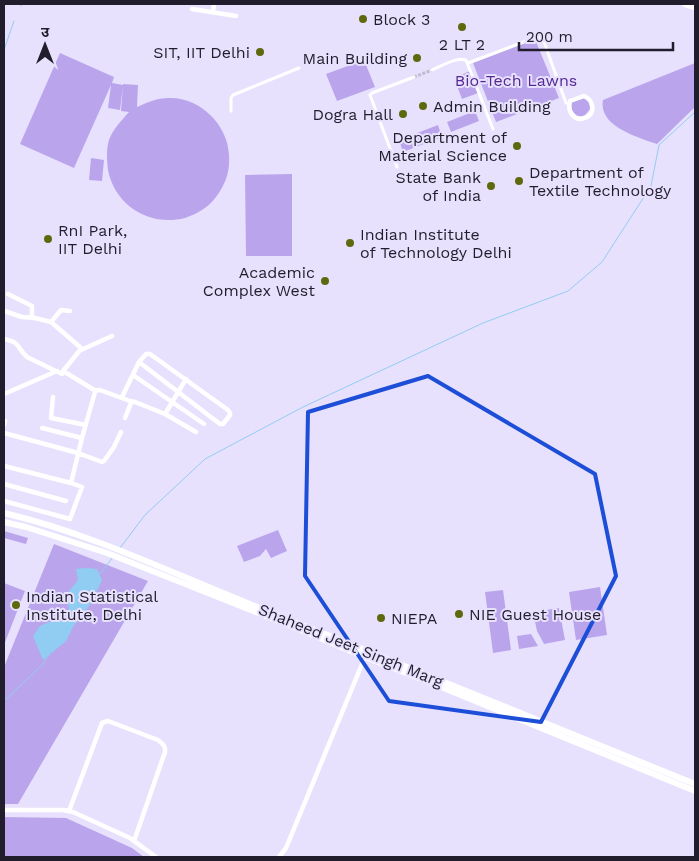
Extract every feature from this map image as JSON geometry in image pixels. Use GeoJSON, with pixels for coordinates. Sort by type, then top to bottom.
{"type":"FeatureCollection","features":[{"type":"Feature","properties":{"kind":"main road"},"geometry":{"type":"LineString","coordinates":[[686,4],[695,7]]}},
{"type":"Feature","properties":{"kind":"main road","name":"Shaheed Jeet Singh Marg"},"geometry":{"type":"LineString","coordinates":[[4,513],[75,533],[695,784]]}},
{"type":"Feature","properties":{"kind":"main road","name":"Shaheed Jeet Singh Marg"},"geometry":{"type":"LineString","coordinates":[[4,522],[35,530],[114,556],[301,630],[365,658],[424,680],[695,791]]}},
{"type":"Feature","properties":{"kind":"street"},"geometry":{"type":"LineString","coordinates":[[213,12],[214,4]]}},
{"type":"Feature","properties":{"kind":"street"},"geometry":{"type":"LineString","coordinates":[[192,9],[236,16]]}},
{"type":"Feature","properties":{"kind":"street"},"geometry":{"type":"LineString","coordinates":[[468,63],[537,37],[543,39],[566,102]]}},
{"type":"Feature","properties":{"kind":"street"},"geometry":{"type":"LineString","coordinates":[[432,70],[459,59],[464,59],[468,63],[493,129]]}},
{"type":"Feature","properties":{"kind":"street"},"geometry":{"type":"LineString","coordinates":[[231,111],[232,96],[299,68]]}},
{"type":"Feature","properties":{"kind":"street"},"geometry":{"type":"LineString","coordinates":[[397,167],[370,95],[414,77]]}},
{"type":"Feature","properties":{"kind":"street"},"geometry":{"type":"LineString","coordinates":[[584,96],[589,99],[592,108],[590,114],[582,118],[572,114],[569,104],[570,101],[574,100],[584,96]]}},
{"type":"Feature","properties":{"kind":"street"},"geometry":{"type":"LineString","coordinates":[[8,294],[32,306],[32,318]]}},
{"type":"Feature","properties":{"kind":"street"},"geometry":{"type":"LineString","coordinates":[[51,322],[61,310],[70,312]]}},
{"type":"Feature","properties":{"kind":"street"},"geometry":{"type":"LineString","coordinates":[[4,312],[51,322],[80,347],[81,350]]}},
{"type":"Feature","properties":{"kind":"street"},"geometry":{"type":"LineString","coordinates":[[4,339],[16,343],[27,357],[62,374],[81,350],[112,336]]}},
{"type":"Feature","properties":{"kind":"street"},"geometry":{"type":"LineString","coordinates":[[122,397],[139,362],[146,354],[151,354],[228,410],[230,416],[223,424],[220,424],[139,362]]}},
{"type":"Feature","properties":{"kind":"street"},"geometry":{"type":"LineString","coordinates":[[4,394],[57,370]]}},
{"type":"Feature","properties":{"kind":"street"},"geometry":{"type":"LineString","coordinates":[[63,371],[96,391],[100,390],[122,397],[165,414],[196,432]]}},
{"type":"Feature","properties":{"kind":"street"},"geometry":{"type":"LineString","coordinates":[[133,374],[204,424]]}},
{"type":"Feature","properties":{"kind":"street"},"geometry":{"type":"LineString","coordinates":[[165,414],[186,379]]}},
{"type":"Feature","properties":{"kind":"street"},"geometry":{"type":"LineString","coordinates":[[71,483],[96,391]]}},
{"type":"Feature","properties":{"kind":"street"},"geometry":{"type":"LineString","coordinates":[[53,398],[51,418],[86,426]]}},
{"type":"Feature","properties":{"kind":"street"},"geometry":{"type":"LineString","coordinates":[[126,418],[130,401]]}},
{"type":"Feature","properties":{"kind":"street"},"geometry":{"type":"LineString","coordinates":[[42,428],[82,438]]}},
{"type":"Feature","properties":{"kind":"street"},"geometry":{"type":"LineString","coordinates":[[4,433],[78,453],[99,462],[104,461],[114,447],[121,432]]}},
{"type":"Feature","properties":{"kind":"street"},"geometry":{"type":"LineString","coordinates":[[4,466],[82,487],[70,519],[4,502]]}},
{"type":"Feature","properties":{"kind":"street"},"geometry":{"type":"LineString","coordinates":[[4,484],[66,501]]}},
{"type":"Feature","properties":{"kind":"street"},"geometry":{"type":"LineString","coordinates":[[279,857],[286,848],[365,658]]}},
{"type":"Feature","properties":{"kind":"street"},"geometry":{"type":"LineString","coordinates":[[69,811],[102,723],[108,721],[158,740],[163,743],[165,752],[134,840]]}},
{"type":"Feature","properties":{"kind":"street"},"geometry":{"type":"LineString","coordinates":[[4,810],[69,811],[134,840],[156,857]]}},
{"type":"Feature","properties":{"kind":"highlighted area"},"geometry":{"type":"Polygon","coordinates":[[[428,376],[595,474],[616,576],[541,722],[389,701],[305,576],[308,412],[428,376]]]}},
{"type":"Feature","properties":{"kind":"green space","name":"Bio-Tech Lawns"},"geometry":{"type":"Polygon","coordinates":[[[535,39],[559,98],[496,122],[473,63],[535,39]]]}},
{"type":"Feature","properties":{"kind":"green space"},"geometry":{"type":"Polygon","coordinates":[[[60,53],[114,77],[112,83],[123,85],[120,110],[108,108],[111,85],[74,168],[20,144],[60,53]]]}},
{"type":"Feature","properties":{"kind":"green space"},"geometry":{"type":"Polygon","coordinates":[[[364,60],[375,87],[337,101],[326,74],[364,60]]]}},
{"type":"Feature","properties":{"kind":"green space"},"geometry":{"type":"Polygon","coordinates":[[[695,63],[695,107],[657,144],[630,134],[613,124],[607,117],[603,109],[603,100],[695,63]]]}},
{"type":"Feature","properties":{"kind":"green space"},"geometry":{"type":"Polygon","coordinates":[[[470,71],[478,93],[462,99],[455,81],[456,77],[470,71]]]}},
{"type":"Feature","properties":{"kind":"green space"},"geometry":{"type":"Polygon","coordinates":[[[123,84],[138,85],[137,107],[149,102],[169,98],[191,102],[210,115],[224,133],[229,155],[228,172],[225,182],[216,197],[202,210],[185,218],[159,219],[136,211],[118,194],[108,170],[107,152],[109,140],[113,132],[129,112],[121,111],[123,84]]]}},
{"type":"Feature","properties":{"kind":"green space"},"geometry":{"type":"Polygon","coordinates":[[[584,98],[589,102],[590,109],[585,115],[579,116],[571,109],[572,102],[584,98]]]}},
{"type":"Feature","properties":{"kind":"green space"},"geometry":{"type":"Polygon","coordinates":[[[475,111],[479,121],[451,132],[447,122],[475,111]]]}},
{"type":"Feature","properties":{"kind":"green space"},"geometry":{"type":"Polygon","coordinates":[[[438,125],[442,137],[403,152],[399,140],[438,125]]]}},
{"type":"Feature","properties":{"kind":"green space"},"geometry":{"type":"Polygon","coordinates":[[[91,158],[104,160],[102,181],[89,180],[91,158]]]}},
{"type":"Feature","properties":{"kind":"green space"},"geometry":{"type":"Polygon","coordinates":[[[292,174],[292,256],[246,256],[245,175],[292,174]]]}},
{"type":"Feature","properties":{"kind":"green space"},"geometry":{"type":"Polygon","coordinates":[[[278,530],[287,551],[271,558],[266,549],[260,556],[244,562],[237,546],[278,530]]]}},
{"type":"Feature","properties":{"kind":"green space"},"geometry":{"type":"Polygon","coordinates":[[[4,531],[28,538],[26,544],[4,538],[4,531]]]}},
{"type":"Feature","properties":{"kind":"green space"},"geometry":{"type":"Polygon","coordinates":[[[54,544],[148,581],[18,804],[4,804],[4,667],[54,544]]]}},
{"type":"Feature","properties":{"kind":"green space"},"geometry":{"type":"Polygon","coordinates":[[[4,583],[25,591],[4,645],[4,583]]]}},
{"type":"Feature","properties":{"kind":"green space"},"geometry":{"type":"Polygon","coordinates":[[[600,587],[607,635],[576,640],[569,592],[600,587]]]}},
{"type":"Feature","properties":{"kind":"green space"},"geometry":{"type":"Polygon","coordinates":[[[503,590],[511,650],[493,653],[485,592],[503,590]]]}},
{"type":"Feature","properties":{"kind":"green space"},"geometry":{"type":"Polygon","coordinates":[[[559,608],[565,640],[544,644],[537,631],[533,612],[559,608]]]}},
{"type":"Feature","properties":{"kind":"green space"},"geometry":{"type":"Polygon","coordinates":[[[531,634],[538,646],[519,649],[517,636],[531,634]]]}},
{"type":"Feature","properties":{"kind":"green space"},"geometry":{"type":"Polygon","coordinates":[[[4,817],[66,818],[132,848],[144,857],[4,857],[4,817]]]}},
{"type":"Feature","properties":{"kind":"water"},"geometry":{"type":"Polygon","coordinates":[[[76,569],[97,569],[102,580],[91,603],[73,627],[66,641],[43,660],[33,636],[40,626],[56,619],[69,609],[66,595],[78,580],[76,569]]]}},
{"type":"Feature","properties":{"kind":"waterway"},"geometry":{"type":"LineString","coordinates":[[4,50],[14,21]]}},
{"type":"Feature","properties":{"kind":"waterway"},"geometry":{"type":"LineString","coordinates":[[120,548],[145,515],[205,459],[303,407],[483,323],[568,291],[602,262],[651,186],[659,145],[695,112]]}},
{"type":"Feature","properties":{"kind":"waterway"},"geometry":{"type":"LineString","coordinates":[[100,574],[113,557]]}},
{"type":"Feature","properties":{"kind":"waterway"},"geometry":{"type":"LineString","coordinates":[[4,701],[43,664],[50,653]]}},
{"type":"Feature","properties":{"kind":"tunnel"},"geometry":{"type":"LineString","coordinates":[[414,77],[432,70]]}},
{"type":"Feature","properties":{"kind":"place","name":"Block 3"},"geometry":{"type":"Point","coordinates":[363,19]}},
{"type":"Feature","properties":{"kind":"place","name":"2 LT 2"},"geometry":{"type":"Point","coordinates":[462,27]}},
{"type":"Feature","properties":{"kind":"place","name":"SIT, IIT Delhi"},"geometry":{"type":"Point","coordinates":[260,52]}},
{"type":"Feature","properties":{"kind":"place","name":"Main Building"},"geometry":{"type":"Point","coordinates":[417,58]}},
{"type":"Feature","properties":{"kind":"place","name":"Admin Building"},"geometry":{"type":"Point","coordinates":[423,106]}},
{"type":"Feature","properties":{"kind":"place","name":"Dogra Hall"},"geometry":{"type":"Point","coordinates":[403,114]}},
{"type":"Feature","properties":{"kind":"place","name":"Department of Material Science"},"geometry":{"type":"Point","coordinates":[517,146]}},
{"type":"Feature","properties":{"kind":"place","name":"Department of Textile Technology"},"geometry":{"type":"Point","coordinates":[519,181]}},
{"type":"Feature","properties":{"kind":"place","name":"State Bank of India"},"geometry":{"type":"Point","coordinates":[491,186]}},
{"type":"Feature","properties":{"kind":"place","name":"RnI Park, IIT Delhi"},"geometry":{"type":"Point","coordinates":[48,239]}},
{"type":"Feature","properties":{"kind":"place","name":"Indian Institute of Technology Delhi"},"geometry":{"type":"Point","coordinates":[350,243]}},
{"type":"Feature","properties":{"kind":"place","name":"Academic Complex West"},"geometry":{"type":"Point","coordinates":[325,281]}},
{"type":"Feature","properties":{"kind":"place","name":"Indian Statistical Institute, Delhi"},"geometry":{"type":"Point","coordinates":[16,605]}},
{"type":"Feature","properties":{"kind":"place","name":"NIE Guest House"},"geometry":{"type":"Point","coordinates":[459,614]}},
{"type":"Feature","properties":{"kind":"place","name":"NIEPA"},"geometry":{"type":"Point","coordinates":[381,618]}}]}
